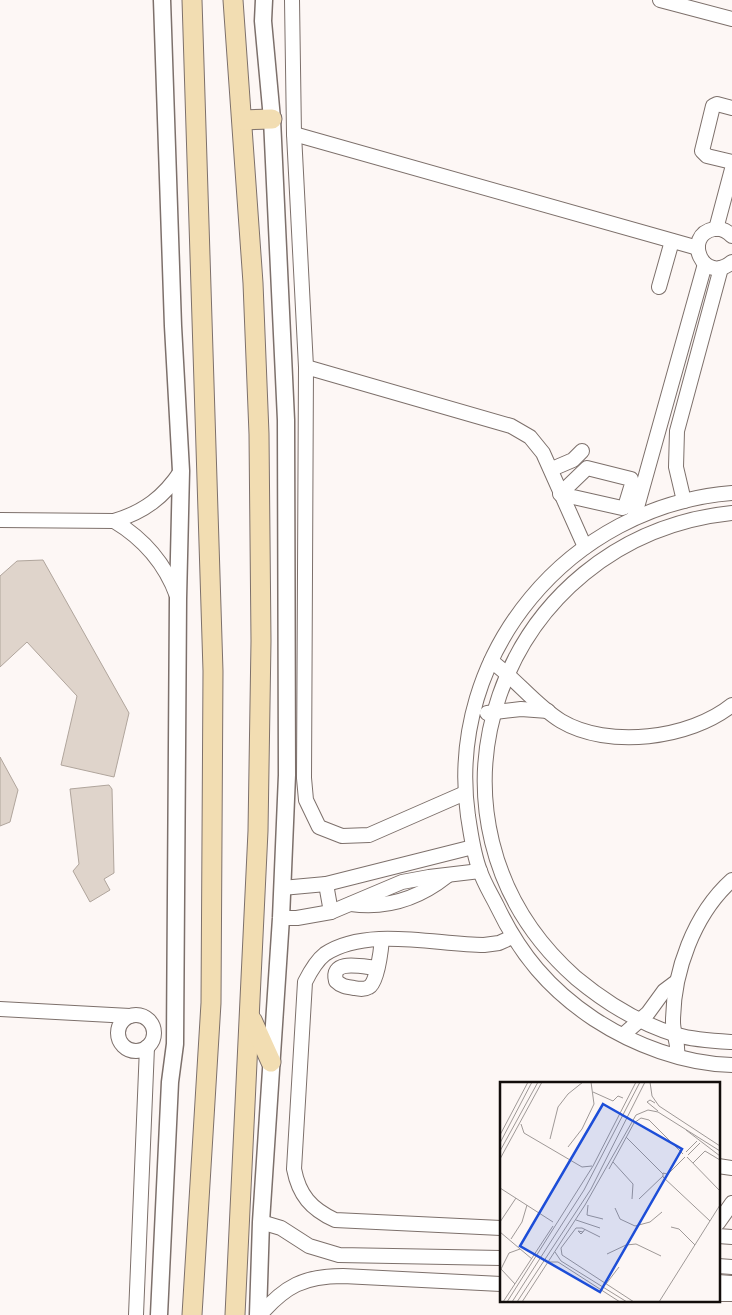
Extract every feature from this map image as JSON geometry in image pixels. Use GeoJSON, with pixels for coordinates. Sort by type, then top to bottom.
{"type":"FeatureCollection","features":[{"type":"Feature","properties":{"kind":"main road"},"geometry":{"type":"LineString","coordinates":[[192,0],[213,671],[211,1003],[192,1315]]}},
{"type":"Feature","properties":{"kind":"main road"},"geometry":{"type":"LineString","coordinates":[[233,0],[253,283],[259,434],[261,642],[258,831],[235,1315]]}},
{"type":"Feature","properties":{"kind":"main road"},"geometry":{"type":"LineString","coordinates":[[242,120],[272,119]]}},
{"type":"Feature","properties":{"kind":"main road"},"geometry":{"type":"LineString","coordinates":[[250,1017],[272,1062]]}},
{"type":"Feature","properties":{"kind":"street"},"geometry":{"type":"LineString","coordinates":[[159,1315],[170,1082],[175,1044],[178,599],[181,471],[173,326],[162,0]]}},
{"type":"Feature","properties":{"kind":"street"},"geometry":{"type":"LineString","coordinates":[[258,1310],[261,1222],[281,918],[287,775],[286,420],[272,119],[263,20],[264,0]]}},
{"type":"Feature","properties":{"kind":"street"},"geometry":{"type":"LineString","coordinates":[[292,0],[294,134],[306,367],[304,778],[306,800],[319,827],[332,834],[342,836],[369,835],[465,793]]}},
{"type":"Feature","properties":{"kind":"street"},"geometry":{"type":"LineString","coordinates":[[660,0],[732,19]]}},
{"type":"Feature","properties":{"kind":"street"},"geometry":{"type":"LineString","coordinates":[[732,108],[718,104],[713,106],[702,151],[707,156],[732,162]]}},
{"type":"Feature","properties":{"kind":"street"},"geometry":{"type":"LineString","coordinates":[[294,134],[698,248]]}},
{"type":"Feature","properties":{"kind":"street"},"geometry":{"type":"LineString","coordinates":[[716,229],[732,169]]}},
{"type":"Feature","properties":{"kind":"street"},"geometry":{"type":"LineString","coordinates":[[684,501],[676,467],[676,431],[727,265],[713,268],[705,264],[700,259],[698,248],[702,237],[716,229],[732,233]]}},
{"type":"Feature","properties":{"kind":"street"},"geometry":{"type":"LineString","coordinates":[[659,287],[672,241]]}},
{"type":"Feature","properties":{"kind":"street"},"geometry":{"type":"LineString","coordinates":[[634,518],[705,264]]}},
{"type":"Feature","properties":{"kind":"street"},"geometry":{"type":"LineString","coordinates":[[306,367],[511,426],[530,437],[552,469],[560,494],[585,547]]}},
{"type":"Feature","properties":{"kind":"street"},"geometry":{"type":"LineString","coordinates":[[552,469],[573,460],[582,451]]}},
{"type":"Feature","properties":{"kind":"street"},"geometry":{"type":"LineString","coordinates":[[587,468],[630,478],[632,482],[626,506],[623,508],[560,494],[587,468]]}},
{"type":"Feature","properties":{"kind":"street"},"geometry":{"type":"LineString","coordinates":[[0,520],[114,522],[131,516],[160,498],[181,471]]}},
{"type":"Feature","properties":{"kind":"street"},"geometry":{"type":"LineString","coordinates":[[732,493],[684,501],[634,518],[585,547],[558,568],[535,592],[514,619],[491,661],[472,715],[468,741],[465,793],[473,848],[480,871],[512,937],[534,966],[582,1011],[623,1035],[677,1056],[732,1065]]}},
{"type":"Feature","properties":{"kind":"street"},"geometry":{"type":"LineString","coordinates":[[732,513],[677,523],[646,534],[616,549],[589,568],[564,590],[542,615],[523,642],[507,673],[493,712],[486,767],[487,805],[498,858],[512,893],[544,945],[565,968],[594,992],[641,1020],[676,1035],[732,1042]]}},
{"type":"Feature","properties":{"kind":"street"},"geometry":{"type":"LineString","coordinates":[[114,522],[138,537],[158,558],[173,585],[178,599]]}},
{"type":"Feature","properties":{"kind":"street"},"geometry":{"type":"LineString","coordinates":[[491,661],[562,722],[610,736],[659,735],[684,729],[712,718],[732,705]]}},
{"type":"Feature","properties":{"kind":"street"},"geometry":{"type":"LineString","coordinates":[[472,715],[521,709],[548,711]]}},
{"type":"Feature","properties":{"kind":"street"},"geometry":{"type":"LineString","coordinates":[[282,888],[326,884],[473,848]]}},
{"type":"Feature","properties":{"kind":"street"},"geometry":{"type":"LineString","coordinates":[[281,918],[297,918],[331,912],[351,904],[373,907],[395,902],[416,896],[435,886],[447,876],[480,871]]}},
{"type":"Feature","properties":{"kind":"street"},"geometry":{"type":"LineString","coordinates":[[677,1056],[676,1035],[673,1024],[676,982],[684,954],[694,932],[724,887],[732,880]]}},
{"type":"Feature","properties":{"kind":"street"},"geometry":{"type":"LineString","coordinates":[[326,884],[331,912]]}},
{"type":"Feature","properties":{"kind":"street"},"geometry":{"type":"LineString","coordinates":[[500,1228],[335,1220],[311,1206],[296,1182],[294,1169],[306,982],[311,969],[325,954],[354,942],[382,940],[484,945],[499,943],[512,937]]}},
{"type":"Feature","properties":{"kind":"street"},"geometry":{"type":"LineString","coordinates":[[377,968],[382,940]]}},
{"type":"Feature","properties":{"kind":"street"},"geometry":{"type":"LineString","coordinates":[[623,1035],[641,1020],[664,991],[676,982]]}},
{"type":"Feature","properties":{"kind":"street"},"geometry":{"type":"LineString","coordinates":[[0,1009],[142,1016],[152,1024],[154,1034],[147,1047],[136,1315]]}},
{"type":"Feature","properties":{"kind":"street"},"geometry":{"type":"LineString","coordinates":[[130,1016],[121,1023],[118,1029],[120,1041],[129,1050],[142,1050],[147,1047]]}},
{"type":"Feature","properties":{"kind":"street"},"geometry":{"type":"LineString","coordinates":[[720,1220],[732,1202]]}},
{"type":"Feature","properties":{"kind":"street"},"geometry":{"type":"LineString","coordinates":[[261,1222],[281,1228],[310,1246],[339,1255],[500,1258]]}},
{"type":"Feature","properties":{"kind":"street"},"geometry":{"type":"LineString","coordinates":[[258,1310],[295,1277],[319,1269],[500,1275]]}},
{"type":"Feature","properties":{"kind":"street"},"geometry":{"type":"LineString","coordinates":[[258,1310],[288,1289],[301,1282],[318,1277],[343,1276],[500,1284]]}},
{"type":"Feature","properties":{"kind":"building"},"geometry":{"type":"Polygon","coordinates":[[[43,560],[129,713],[114,777],[61,765],[77,696],[27,642],[0,667],[0,576],[17,561],[43,560]]]}},
{"type":"Feature","properties":{"kind":"building"},"geometry":{"type":"Polygon","coordinates":[[[0,757],[18,790],[10,822],[0,826],[0,757]]]}},
{"type":"Feature","properties":{"kind":"building"},"geometry":{"type":"Polygon","coordinates":[[[109,785],[112,789],[114,873],[104,879],[110,890],[90,902],[73,871],[79,864],[70,789],[109,785]]]}}]}
